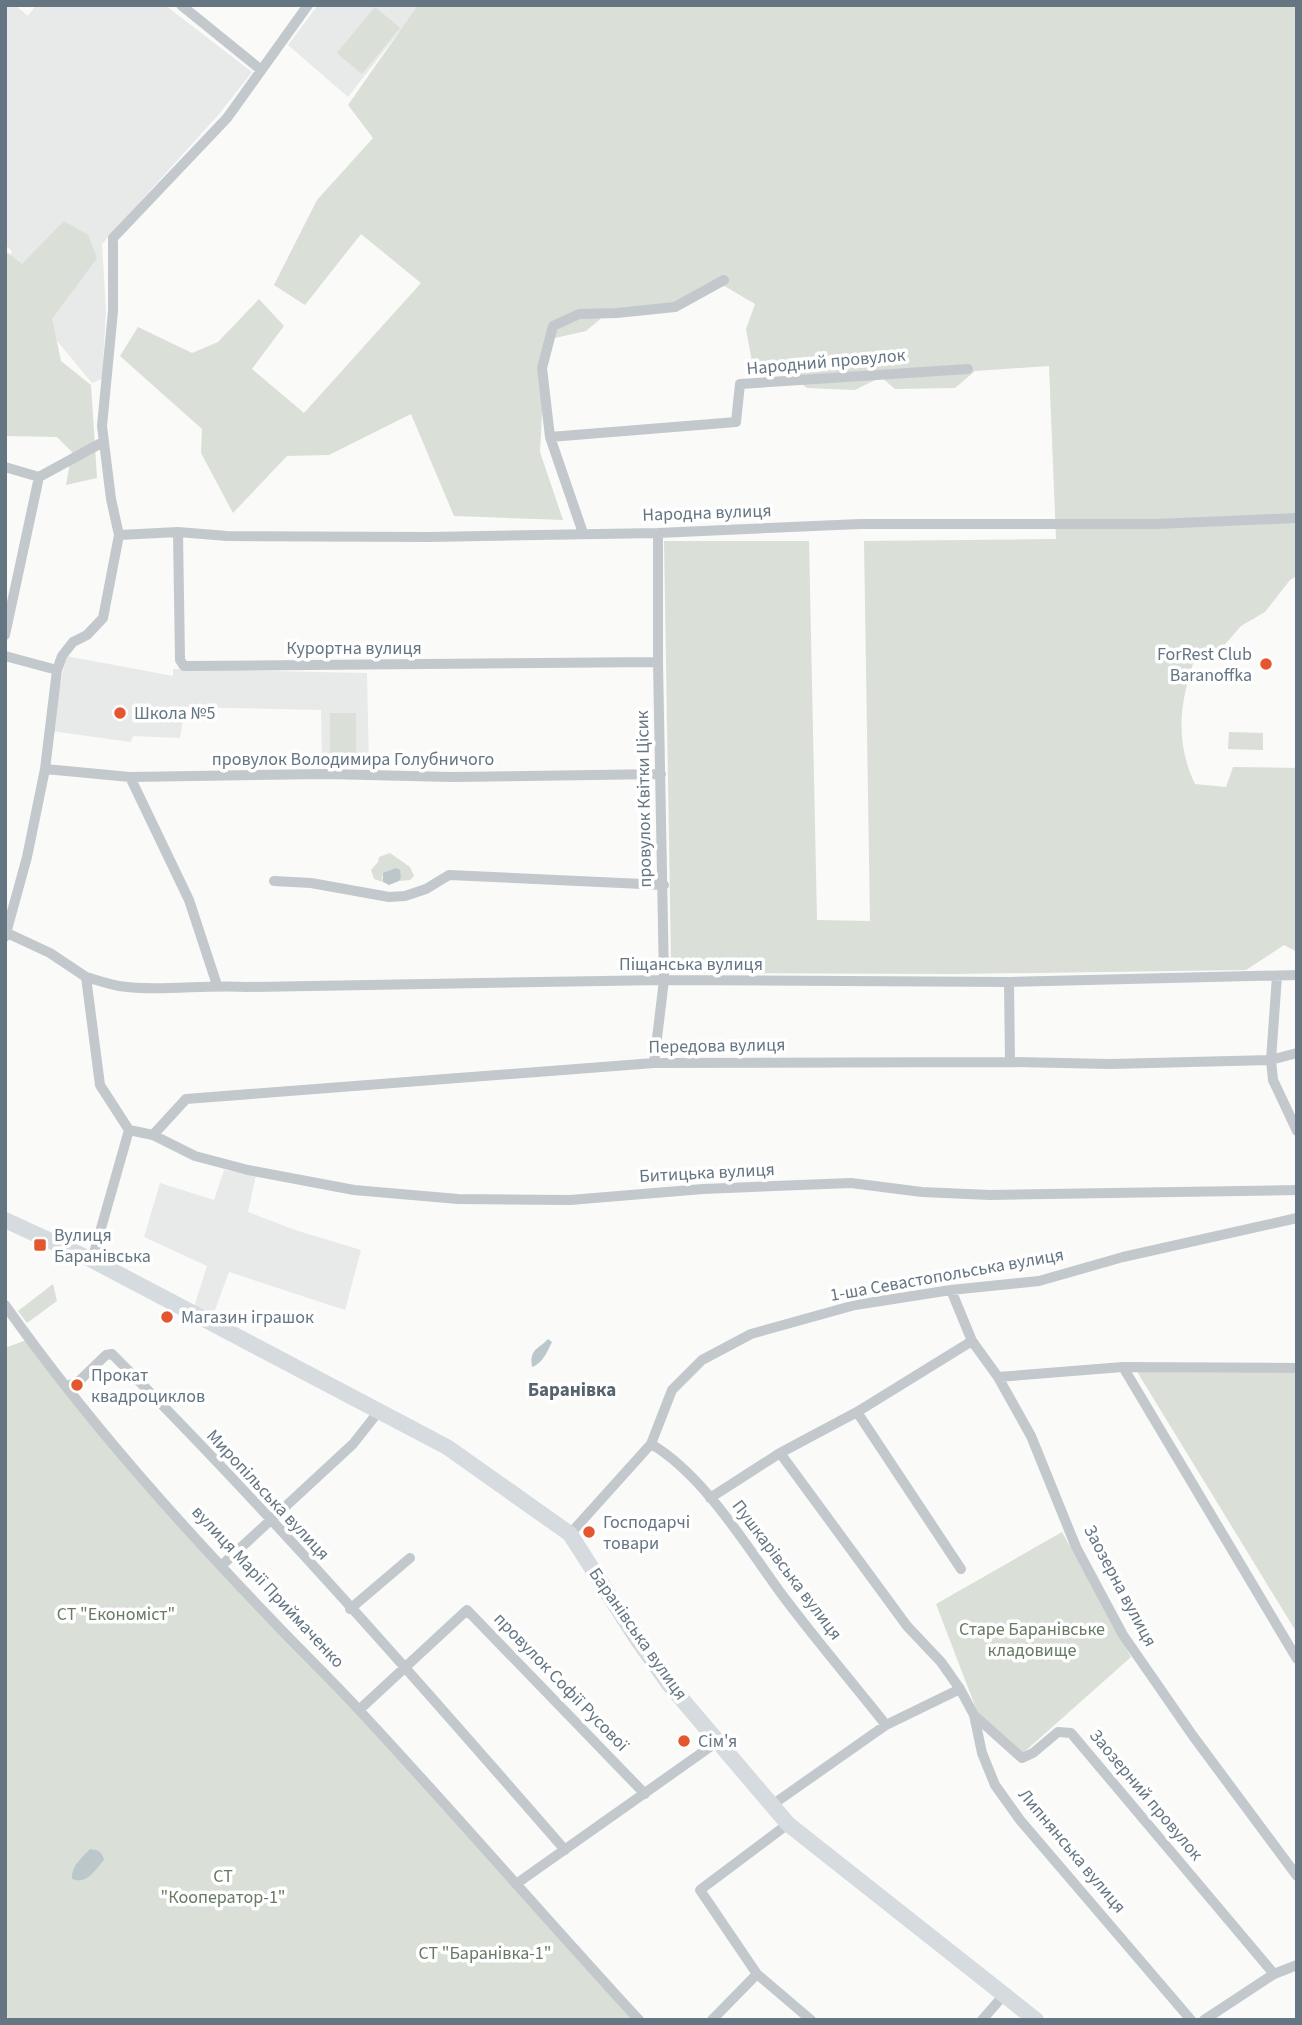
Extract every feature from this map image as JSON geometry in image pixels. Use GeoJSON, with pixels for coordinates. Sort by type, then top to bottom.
{"type":"FeatureCollection","features":[{"type":"Feature","properties":{"kind":"main road","name":"Баранівська вулиця"},"geometry":{"type":"LineString","coordinates":[[5,1220],[92,1260],[447,1447],[570,1534],[668,1683],[788,1824],[1036,2020]]}},
{"type":"Feature","properties":{"kind":"street"},"geometry":{"type":"LineString","coordinates":[[181,5],[260,69]]}},
{"type":"Feature","properties":{"kind":"street"},"geometry":{"type":"LineString","coordinates":[[6,935],[9,909],[45,769],[57,670],[62,656],[73,642],[87,635],[103,618],[119,535],[103,442],[113,311],[113,238],[227,118],[308,5]]}},
{"type":"Feature","properties":{"kind":"street"},"geometry":{"type":"LineString","coordinates":[[583,533],[550,437],[542,368],[553,326],[579,314],[675,307],[724,280]]}},
{"type":"Feature","properties":{"kind":"street","name":"Народний провулок"},"geometry":{"type":"LineString","coordinates":[[550,437],[736,422],[740,384],[968,369]]}},
{"type":"Feature","properties":{"kind":"street"},"geometry":{"type":"LineString","coordinates":[[5,467],[39,477],[103,442]]}},
{"type":"Feature","properties":{"kind":"street"},"geometry":{"type":"LineString","coordinates":[[5,635],[39,477]]}},
{"type":"Feature","properties":{"kind":"street","name":"Народна вулиця"},"geometry":{"type":"LineString","coordinates":[[119,535],[178,532],[228,536],[429,537],[658,533],[860,524],[1156,524],[1297,517]]}},
{"type":"Feature","properties":{"kind":"street","name":"Курортна вулиця"},"geometry":{"type":"LineString","coordinates":[[178,532],[180,660],[184,666],[658,662]]}},
{"type":"Feature","properties":{"kind":"street","name":"провулок Квітки Цісик"},"geometry":{"type":"LineString","coordinates":[[654,1063],[664,980],[658,533]]}},
{"type":"Feature","properties":{"kind":"street"},"geometry":{"type":"LineString","coordinates":[[5,656],[57,670]]}},
{"type":"Feature","properties":{"kind":"street","name":"провулок Володимира Голубничого"},"geometry":{"type":"LineString","coordinates":[[45,769],[130,777],[662,774]]}},
{"type":"Feature","properties":{"kind":"street"},"geometry":{"type":"LineString","coordinates":[[130,777],[189,900],[217,985]]}},
{"type":"Feature","properties":{"kind":"street"},"geometry":{"type":"LineString","coordinates":[[274,881],[311,883],[389,897],[405,896],[426,889],[449,875],[664,885]]}},
{"type":"Feature","properties":{"kind":"street","name":"Піщанська вулиця"},"geometry":{"type":"LineString","coordinates":[[6,935],[50,953],[86,977],[119,986],[247,987],[664,980],[1009,982],[1297,975]]}},
{"type":"Feature","properties":{"kind":"street"},"geometry":{"type":"LineString","coordinates":[[1277,976],[1271,1060],[1273,1080],[1297,1130]]}},
{"type":"Feature","properties":{"kind":"street"},"geometry":{"type":"LineString","coordinates":[[86,977],[100,1085],[129,1130],[92,1260]]}},
{"type":"Feature","properties":{"kind":"street"},"geometry":{"type":"LineString","coordinates":[[1009,982],[1010,1062]]}},
{"type":"Feature","properties":{"kind":"street","name":"Передова вулиця"},"geometry":{"type":"LineString","coordinates":[[153,1135],[186,1099],[654,1063],[1110,1064],[1271,1060],[1297,1053]]}},
{"type":"Feature","properties":{"kind":"street","name":"Битицька вулиця"},"geometry":{"type":"LineString","coordinates":[[129,1130],[153,1135],[195,1156],[247,1170],[354,1191],[458,1199],[570,1200],[703,1189],[851,1183],[922,1192],[990,1195],[1297,1190]]}},
{"type":"Feature","properties":{"kind":"street","name":"1-ша Севастопольська вулиця"},"geometry":{"type":"LineString","coordinates":[[570,1534],[651,1444],[672,1390],[702,1360],[751,1334],[855,1305],[951,1290],[1039,1281],[1123,1257],[1297,1218]]}},
{"type":"Feature","properties":{"kind":"street","name":"Заозерна вулиця"},"geometry":{"type":"LineString","coordinates":[[951,1290],[972,1341],[998,1377],[1031,1436],[1076,1547],[1123,1635],[1193,1737],[1297,1876]]}},
{"type":"Feature","properties":{"kind":"street","name":"вулиця Марії Приймаченко"},"geometry":{"type":"LineString","coordinates":[[5,1306],[95,1421],[221,1566],[359,1710],[639,2020]]}},
{"type":"Feature","properties":{"kind":"street"},"geometry":{"type":"LineString","coordinates":[[710,1498],[780,1453],[857,1412],[972,1341]]}},
{"type":"Feature","properties":{"kind":"street","name":"Миропільська вулиця"},"geometry":{"type":"LineString","coordinates":[[68,1387],[78,1382],[106,1354],[111,1354],[271,1522],[565,1850]]}},
{"type":"Feature","properties":{"kind":"street"},"geometry":{"type":"LineString","coordinates":[[1123,1367],[1297,1659]]}},
{"type":"Feature","properties":{"kind":"street"},"geometry":{"type":"LineString","coordinates":[[998,1377],[1123,1367],[1297,1368]]}},
{"type":"Feature","properties":{"kind":"street"},"geometry":{"type":"LineString","coordinates":[[221,1566],[353,1444],[379,1411]]}},
{"type":"Feature","properties":{"kind":"street"},"geometry":{"type":"LineString","coordinates":[[857,1412],[961,1569]]}},
{"type":"Feature","properties":{"kind":"street","name":"Пушкарівська вулиця"},"geometry":{"type":"LineString","coordinates":[[651,1444],[672,1456],[710,1498],[794,1610],[886,1725]]}},
{"type":"Feature","properties":{"kind":"street","name":"Липнянська вулиця"},"geometry":{"type":"LineString","coordinates":[[780,1453],[907,1626],[941,1662],[960,1689],[974,1715],[982,1753],[995,1785],[1020,1820],[1191,2020]]}},
{"type":"Feature","properties":{"kind":"street"},"geometry":{"type":"LineString","coordinates":[[350,1609],[410,1558]]}},
{"type":"Feature","properties":{"kind":"street","name":"провулок Софії Русової"},"geometry":{"type":"LineString","coordinates":[[359,1710],[467,1610],[645,1794]]}},
{"type":"Feature","properties":{"kind":"street"},"geometry":{"type":"LineString","coordinates":[[772,1805],[886,1725],[960,1689]]}},
{"type":"Feature","properties":{"kind":"street","name":"Заозерний провулок"},"geometry":{"type":"LineString","coordinates":[[974,1715],[1022,1758],[1033,1753],[1058,1732],[1071,1733],[1274,1974]]}},
{"type":"Feature","properties":{"kind":"street"},"geometry":{"type":"LineString","coordinates":[[516,1884],[717,1742]]}},
{"type":"Feature","properties":{"kind":"street"},"geometry":{"type":"LineString","coordinates":[[788,1824],[700,1890],[757,1974],[811,2020]]}},
{"type":"Feature","properties":{"kind":"street"},"geometry":{"type":"LineString","coordinates":[[1204,2020],[1274,1974],[1297,1965]]}},
{"type":"Feature","properties":{"kind":"street"},"geometry":{"type":"LineString","coordinates":[[712,2020],[757,1974]]}},
{"type":"Feature","properties":{"kind":"street"},"geometry":{"type":"LineString","coordinates":[[982,2020],[1003,1996]]}},
{"type":"Feature","properties":{"kind":"shaded area"},"geometry":{"type":"Polygon","coordinates":[[[5,5],[15,5],[28,16],[36,5],[165,5],[252,72],[220,113],[102,244],[106,311],[102,379],[92,383],[48,330],[5,265],[12,251],[5,245],[5,5]]]}},
{"type":"Feature","properties":{"kind":"shaded area"},"geometry":{"type":"Polygon","coordinates":[[[318,5],[420,5],[348,97],[288,45],[318,5]]]}},
{"type":"Feature","properties":{"kind":"shaded area","name":"Школа №5"},"geometry":{"type":"Polygon","coordinates":[[[66,656],[173,676],[173,669],[367,673],[369,766],[322,766],[321,710],[185,707],[180,738],[133,736],[131,742],[51,731],[66,656]]]}},
{"type":"Feature","properties":{"kind":"shaded area"},"geometry":{"type":"Polygon","coordinates":[[[396,868],[400,870],[399,881],[389,885],[383,882],[383,873],[396,868]]]}},
{"type":"Feature","properties":{"kind":"shaded area"},"geometry":{"type":"Polygon","coordinates":[[[224,1170],[256,1175],[248,1212],[361,1250],[345,1310],[229,1272],[212,1318],[194,1307],[207,1266],[144,1237],[160,1183],[214,1200],[224,1170]]]}},
{"type":"Feature","properties":{"kind":"shaded area"},"geometry":{"type":"Polygon","coordinates":[[[548,1339],[552,1342],[546,1353],[539,1363],[532,1367],[533,1353],[548,1339]]]}},
{"type":"Feature","properties":{"kind":"shaded area"},"geometry":{"type":"Polygon","coordinates":[[[90,1849],[100,1852],[104,1860],[86,1878],[72,1879],[75,1866],[90,1849]]]}},
{"type":"Feature","properties":{"kind":"green space"},"geometry":{"type":"Polygon","coordinates":[[[418,5],[1297,5],[1297,576],[1290,580],[1265,612],[1241,626],[1221,649],[1211,648],[1196,655],[1183,704],[1182,736],[1188,768],[1195,784],[1226,787],[1233,767],[1297,768],[1297,952],[1284,945],[1246,970],[954,974],[686,973],[671,961],[664,541],[809,541],[817,920],[870,921],[864,541],[1056,539],[1049,366],[975,371],[955,388],[895,389],[881,377],[855,390],[807,388],[774,364],[752,362],[746,329],[755,304],[716,281],[673,305],[611,310],[586,331],[546,340],[540,452],[563,520],[454,516],[411,414],[329,455],[287,456],[233,513],[201,453],[202,429],[120,356],[138,327],[192,353],[218,342],[259,299],[284,326],[252,369],[304,413],[421,283],[361,234],[305,305],[274,285],[317,200],[373,138],[348,105],[418,5]]]}},
{"type":"Feature","properties":{"kind":"green space"},"geometry":{"type":"Polygon","coordinates":[[[375,7],[400,28],[362,74],[337,53],[375,7]]]}},
{"type":"Feature","properties":{"kind":"green space"},"geometry":{"type":"Polygon","coordinates":[[[64,221],[88,235],[97,258],[52,319],[61,361],[91,385],[97,478],[66,485],[72,452],[57,437],[5,436],[5,251],[22,264],[64,221]]]}},
{"type":"Feature","properties":{"kind":"green space"},"geometry":{"type":"Polygon","coordinates":[[[330,713],[356,713],[356,759],[330,759],[330,713]]]}},
{"type":"Feature","properties":{"kind":"green space"},"geometry":{"type":"Polygon","coordinates":[[[1229,732],[1263,733],[1263,750],[1228,749],[1229,732]]]}},
{"type":"Feature","properties":{"kind":"green space"},"geometry":{"type":"Polygon","coordinates":[[[390,853],[410,867],[414,876],[410,880],[399,881],[399,870],[382,876],[383,882],[374,879],[371,870],[379,857],[390,853]]]}},
{"type":"Feature","properties":{"kind":"green space"},"geometry":{"type":"Polygon","coordinates":[[[53,1284],[57,1301],[27,1323],[18,1311],[53,1284]]]}},
{"type":"Feature","properties":{"kind":"green space"},"geometry":{"type":"Polygon","coordinates":[[[29,1339],[95,1421],[639,2020],[9,2020],[5,2012],[5,1348],[29,1339]]]}},
{"type":"Feature","properties":{"kind":"green space"},"geometry":{"type":"Polygon","coordinates":[[[1136,1370],[1297,1372],[1297,1633],[1136,1370]]]}},
{"type":"Feature","properties":{"kind":"green space","name":"Старе Баранівське кладовище"},"geometry":{"type":"Polygon","coordinates":[[[1062,1532],[1131,1657],[1023,1753],[977,1711],[936,1604],[1062,1532]]]}},
{"type":"Feature","properties":{"kind":"place","name":"ForRest Club Baranoffka"},"geometry":{"type":"Point","coordinates":[1266,664]}},
{"type":"Feature","properties":{"kind":"place","name":"Школа №5"},"geometry":{"type":"Point","coordinates":[120,713]}},
{"type":"Feature","properties":{"kind":"place","name":"Вулиця Баранівська"},"geometry":{"type":"Point","coordinates":[40,1245]}},
{"type":"Feature","properties":{"kind":"place","name":"Магазин іграшок"},"geometry":{"type":"Point","coordinates":[167,1317]}},
{"type":"Feature","properties":{"kind":"place","name":"Прокат квадроциклов"},"geometry":{"type":"Point","coordinates":[77,1385]}},
{"type":"Feature","properties":{"kind":"place","name":"Господарчі товари"},"geometry":{"type":"Point","coordinates":[589,1532]}},
{"type":"Feature","properties":{"kind":"place","name":"Сім'я"},"geometry":{"type":"Point","coordinates":[684,1741]}},
{"type":"Feature","properties":{"kind":"district","name":"Баранівка"},"geometry":{"type":"Point","coordinates":[572,1390]}},
{"type":"Feature","properties":{"kind":"park label","name":"СТ \"Економіст\""},"geometry":{"type":"Point","coordinates":[116,1614]}},
{"type":"Feature","properties":{"kind":"park label","name":"СТ \"Кооператор-1\""},"geometry":{"type":"Point","coordinates":[223,1886]}},
{"type":"Feature","properties":{"kind":"park label","name":"СТ \"Баранівка-1\""},"geometry":{"type":"Point","coordinates":[485,1953]}}]}
